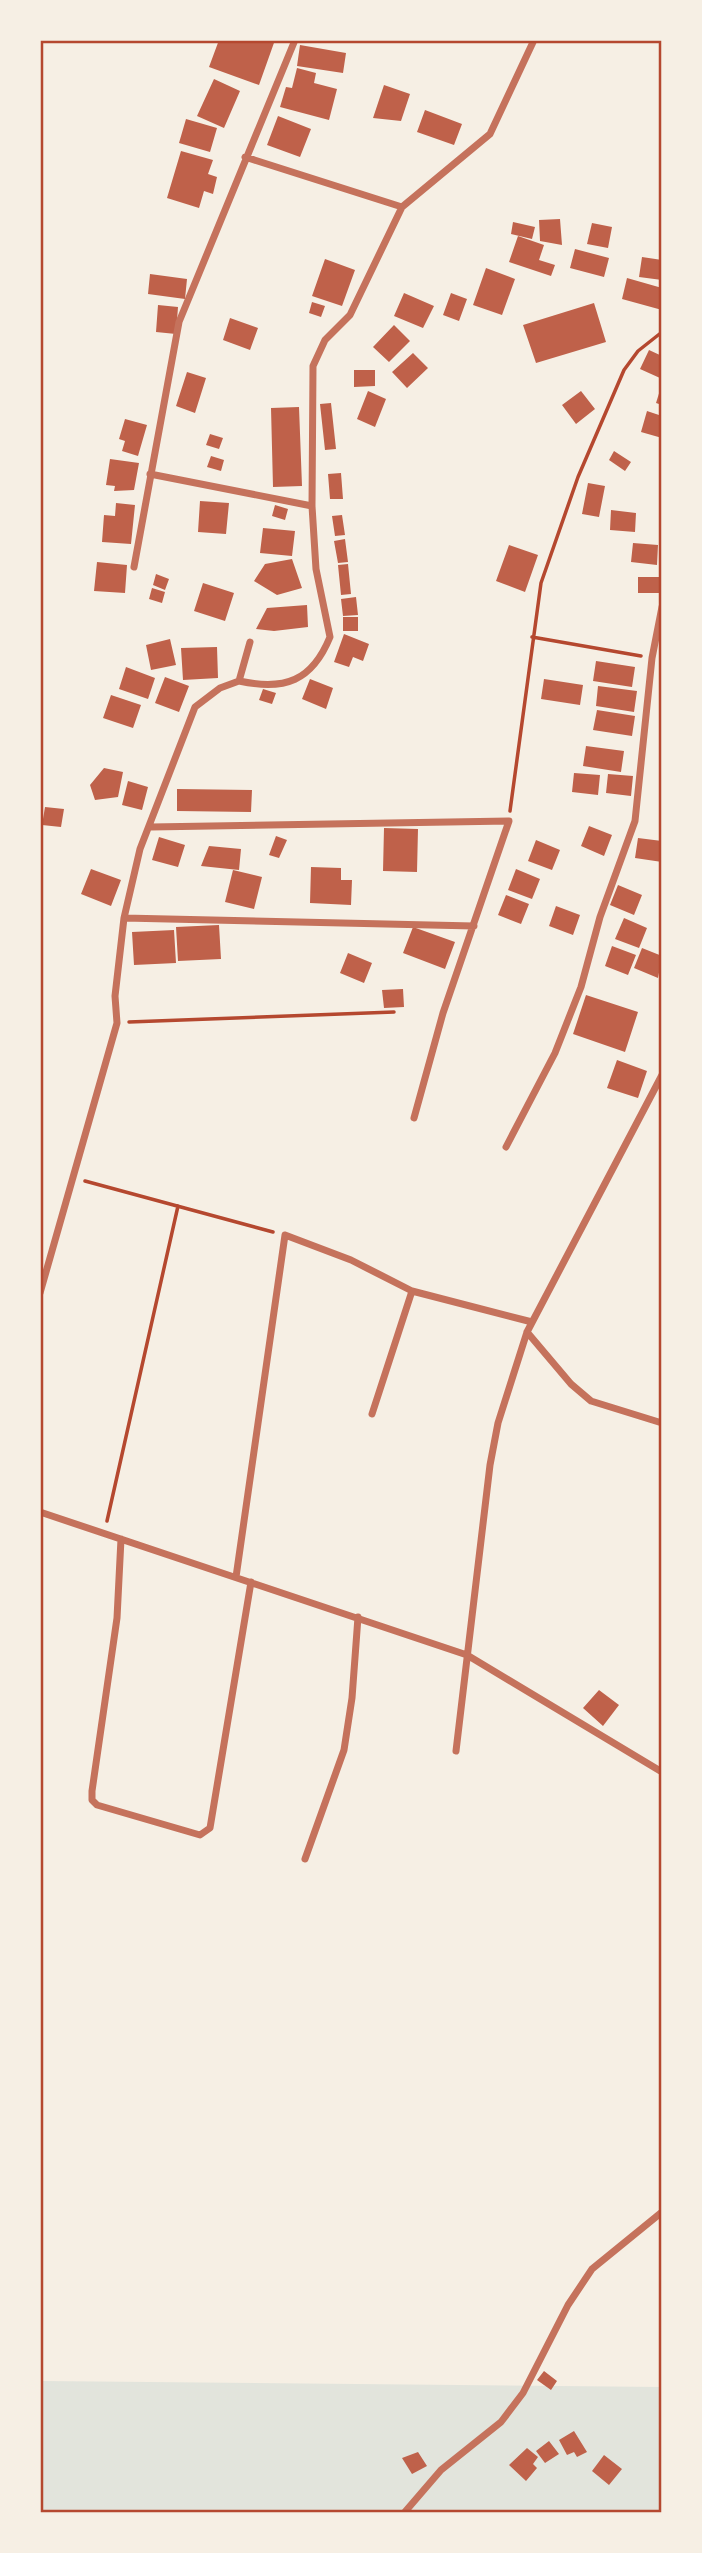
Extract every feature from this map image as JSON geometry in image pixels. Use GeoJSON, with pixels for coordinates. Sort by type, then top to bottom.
{"type":"FeatureCollection","features":[{"type":"Feature","properties":{"kind":"street"},"geometry":{"type":"LineString","coordinates":[[134,567],[179,322],[295,40]]}},
{"type":"Feature","properties":{"kind":"street"},"geometry":{"type":"LineString","coordinates":[[40,1293],[117,1023],[115,996],[124,918],[137,859],[195,708],[220,688],[239,681],[257,685],[293,681],[312,671],[330,637],[316,569],[312,506],[313,366],[325,340],[350,315],[401,206],[490,134],[534,40]]}},
{"type":"Feature","properties":{"kind":"street"},"geometry":{"type":"LineString","coordinates":[[246,158],[401,206]]}},
{"type":"Feature","properties":{"kind":"street"},"geometry":{"type":"LineString","coordinates":[[150,474],[312,506]]}},
{"type":"Feature","properties":{"kind":"street"},"geometry":{"type":"LineString","coordinates":[[506,1147],[555,1053],[581,987],[608,891],[629,843],[635,821],[652,658],[662,607]]}},
{"type":"Feature","properties":{"kind":"street"},"geometry":{"type":"LineString","coordinates":[[239,681],[250,642]]}},
{"type":"Feature","properties":{"kind":"street"},"geometry":{"type":"LineString","coordinates":[[652,658],[662,661]]}},
{"type":"Feature","properties":{"kind":"street"},"geometry":{"type":"LineString","coordinates":[[151,827],[509,821],[443,1013],[414,1118]]}},
{"type":"Feature","properties":{"kind":"street"},"geometry":{"type":"LineString","coordinates":[[124,918],[474,926]]}},
{"type":"Feature","properties":{"kind":"street"},"geometry":{"type":"LineString","coordinates":[[456,1751],[489,1465],[498,1423],[527,1332],[662,1075]]}},
{"type":"Feature","properties":{"kind":"street"},"geometry":{"type":"LineString","coordinates":[[236,1577],[285,1235],[351,1260],[412,1291],[532,1322]]}},
{"type":"Feature","properties":{"kind":"street"},"geometry":{"type":"LineString","coordinates":[[372,1414],[412,1291]]}},
{"type":"Feature","properties":{"kind":"street"},"geometry":{"type":"LineString","coordinates":[[527,1332],[571,1384],[591,1401],[662,1423]]}},
{"type":"Feature","properties":{"kind":"street"},"geometry":{"type":"LineString","coordinates":[[40,1512],[467,1655],[662,1772]]}},
{"type":"Feature","properties":{"kind":"street"},"geometry":{"type":"LineString","coordinates":[[121,1539],[117,1618],[92,1800],[97,1805],[200,1835],[210,1828],[251,1583]]}},
{"type":"Feature","properties":{"kind":"street"},"geometry":{"type":"LineString","coordinates":[[305,1859],[344,1750],[352,1698],[358,1618]]}},
{"type":"Feature","properties":{"kind":"street"},"geometry":{"type":"LineString","coordinates":[[404,2513],[441,2470],[501,2422],[523,2393],[568,2305],[592,2269],[662,2212]]}},
{"type":"Feature","properties":{"kind":"path"},"geometry":{"type":"LineString","coordinates":[[509,821],[541,583],[583,466],[624,370],[638,351],[662,332]]}},
{"type":"Feature","properties":{"kind":"path"},"geometry":{"type":"LineString","coordinates":[[533,637],[652,658]]}},
{"type":"Feature","properties":{"kind":"path"},"geometry":{"type":"LineString","coordinates":[[117,1023],[394,1012]]}},
{"type":"Feature","properties":{"kind":"path"},"geometry":{"type":"LineString","coordinates":[[73,1177],[285,1235]]}},
{"type":"Feature","properties":{"kind":"path"},"geometry":{"type":"LineString","coordinates":[[105,1534],[178,1206]]}},
{"type":"Feature","properties":{"kind":"shaded area"},"geometry":{"type":"Polygon","coordinates":[[[40,2381],[662,2387],[662,2513],[40,2513],[40,2381]]]}},
{"type":"Feature","properties":{"kind":"building"},"geometry":{"type":"Polygon","coordinates":[[[219,40],[275,40],[259,85],[209,67],[219,40]]]}},
{"type":"Feature","properties":{"kind":"building"},"geometry":{"type":"Polygon","coordinates":[[[300,45],[346,53],[343,73],[297,66],[300,45]]]}},
{"type":"Feature","properties":{"kind":"building"},"geometry":{"type":"Polygon","coordinates":[[[297,68],[316,73],[314,83],[337,89],[329,120],[280,107],[286,87],[292,88],[297,68]]]}},
{"type":"Feature","properties":{"kind":"building"},"geometry":{"type":"Polygon","coordinates":[[[214,79],[240,91],[224,128],[197,116],[214,79]]]}},
{"type":"Feature","properties":{"kind":"building"},"geometry":{"type":"Polygon","coordinates":[[[384,85],[410,94],[401,121],[373,118],[384,85]]]}},
{"type":"Feature","properties":{"kind":"building"},"geometry":{"type":"Polygon","coordinates":[[[425,110],[462,124],[454,145],[417,132],[425,110]]]}},
{"type":"Feature","properties":{"kind":"building"},"geometry":{"type":"Polygon","coordinates":[[[278,116],[311,129],[300,157],[267,145],[278,116]]]}},
{"type":"Feature","properties":{"kind":"building"},"geometry":{"type":"Polygon","coordinates":[[[186,119],[217,128],[210,152],[179,143],[186,119]]]}},
{"type":"Feature","properties":{"kind":"building"},"geometry":{"type":"Polygon","coordinates":[[[181,151],[213,160],[208,174],[217,177],[213,194],[204,191],[199,208],[167,198],[181,151]]]}},
{"type":"Feature","properties":{"kind":"building"},"geometry":{"type":"Polygon","coordinates":[[[560,219],[562,245],[540,241],[539,220],[560,219]]]}},
{"type":"Feature","properties":{"kind":"building"},"geometry":{"type":"Polygon","coordinates":[[[513,222],[535,227],[532,239],[511,234],[513,222]]]}},
{"type":"Feature","properties":{"kind":"building"},"geometry":{"type":"Polygon","coordinates":[[[592,223],[612,227],[608,248],[587,244],[592,223]]]}},
{"type":"Feature","properties":{"kind":"building"},"geometry":{"type":"Polygon","coordinates":[[[518,236],[544,245],[539,260],[555,265],[551,276],[509,262],[518,236]]]}},
{"type":"Feature","properties":{"kind":"building"},"geometry":{"type":"Polygon","coordinates":[[[575,249],[609,258],[604,277],[570,268],[575,249]]]}},
{"type":"Feature","properties":{"kind":"building"},"geometry":{"type":"Polygon","coordinates":[[[642,257],[662,260],[662,280],[639,277],[642,257]]]}},
{"type":"Feature","properties":{"kind":"building"},"geometry":{"type":"Polygon","coordinates":[[[325,259],[355,270],[342,306],[312,296],[325,259]]]}},
{"type":"Feature","properties":{"kind":"building"},"geometry":{"type":"Polygon","coordinates":[[[486,268],[515,279],[502,315],[473,305],[486,268]]]}},
{"type":"Feature","properties":{"kind":"building"},"geometry":{"type":"Polygon","coordinates":[[[150,274],[187,279],[185,299],[148,294],[150,274]]]}},
{"type":"Feature","properties":{"kind":"building"},"geometry":{"type":"Polygon","coordinates":[[[627,278],[662,288],[662,310],[622,299],[627,278]]]}},
{"type":"Feature","properties":{"kind":"building"},"geometry":{"type":"Polygon","coordinates":[[[404,293],[434,306],[423,328],[394,316],[404,293]]]}},
{"type":"Feature","properties":{"kind":"building"},"geometry":{"type":"Polygon","coordinates":[[[451,293],[467,299],[459,321],[443,315],[451,293]]]}},
{"type":"Feature","properties":{"kind":"building"},"geometry":{"type":"Polygon","coordinates":[[[312,302],[325,306],[321,317],[309,313],[312,302]]]}},
{"type":"Feature","properties":{"kind":"building"},"geometry":{"type":"Polygon","coordinates":[[[594,303],[606,342],[536,363],[523,325],[594,303]]]}},
{"type":"Feature","properties":{"kind":"building"},"geometry":{"type":"Polygon","coordinates":[[[158,305],[178,307],[176,334],[156,332],[158,305]]]}},
{"type":"Feature","properties":{"kind":"building"},"geometry":{"type":"Polygon","coordinates":[[[230,318],[258,328],[250,350],[223,340],[230,318]]]}},
{"type":"Feature","properties":{"kind":"building"},"geometry":{"type":"Polygon","coordinates":[[[394,325],[410,341],[389,362],[373,347],[394,325]]]}},
{"type":"Feature","properties":{"kind":"building"},"geometry":{"type":"Polygon","coordinates":[[[649,350],[662,356],[660,378],[640,369],[649,350]]]}},
{"type":"Feature","properties":{"kind":"building"},"geometry":{"type":"Polygon","coordinates":[[[413,353],[428,368],[407,388],[392,372],[413,353]]]}},
{"type":"Feature","properties":{"kind":"building"},"geometry":{"type":"Polygon","coordinates":[[[354,370],[375,370],[375,386],[354,387],[354,370]]]}},
{"type":"Feature","properties":{"kind":"building"},"geometry":{"type":"Polygon","coordinates":[[[187,372],[206,378],[195,413],[176,406],[187,372]]]}},
{"type":"Feature","properties":{"kind":"building"},"geometry":{"type":"Polygon","coordinates":[[[662,387],[662,405],[656,403],[662,387]]]}},
{"type":"Feature","properties":{"kind":"building"},"geometry":{"type":"Polygon","coordinates":[[[368,391],[386,399],[375,427],[357,419],[368,391]]]}},
{"type":"Feature","properties":{"kind":"building"},"geometry":{"type":"Polygon","coordinates":[[[581,391],[595,409],[576,424],[562,405],[581,391]]]}},
{"type":"Feature","properties":{"kind":"building"},"geometry":{"type":"Polygon","coordinates":[[[331,403],[336,449],[325,450],[320,404],[331,403]]]}},
{"type":"Feature","properties":{"kind":"building"},"geometry":{"type":"Polygon","coordinates":[[[299,407],[302,486],[273,487],[271,408],[299,407]]]}},
{"type":"Feature","properties":{"kind":"building"},"geometry":{"type":"Polygon","coordinates":[[[647,411],[662,416],[662,438],[641,432],[647,411]]]}},
{"type":"Feature","properties":{"kind":"building"},"geometry":{"type":"Polygon","coordinates":[[[125,419],[147,425],[138,456],[122,451],[125,441],[119,439],[125,419]]]}},
{"type":"Feature","properties":{"kind":"building"},"geometry":{"type":"Polygon","coordinates":[[[210,434],[223,438],[219,449],[206,445],[210,434]]]}},
{"type":"Feature","properties":{"kind":"building"},"geometry":{"type":"Polygon","coordinates":[[[614,451],[631,462],[625,471],[609,460],[614,451]]]}},
{"type":"Feature","properties":{"kind":"building"},"geometry":{"type":"Polygon","coordinates":[[[211,456],[224,460],[221,471],[207,467],[211,456]]]}},
{"type":"Feature","properties":{"kind":"building"},"geometry":{"type":"Polygon","coordinates":[[[110,459],[139,463],[134,490],[114,491],[115,486],[106,485],[110,459]]]}},
{"type":"Feature","properties":{"kind":"building"},"geometry":{"type":"Polygon","coordinates":[[[341,473],[343,499],[330,499],[328,474],[341,473]]]}},
{"type":"Feature","properties":{"kind":"building"},"geometry":{"type":"Polygon","coordinates":[[[588,483],[605,486],[599,517],[582,514],[588,483]]]}},
{"type":"Feature","properties":{"kind":"building"},"geometry":{"type":"Polygon","coordinates":[[[200,501],[229,503],[226,534],[198,532],[200,501]]]}},
{"type":"Feature","properties":{"kind":"building"},"geometry":{"type":"Polygon","coordinates":[[[116,503],[135,505],[131,544],[102,542],[104,515],[115,516],[116,503]]]}},
{"type":"Feature","properties":{"kind":"building"},"geometry":{"type":"Polygon","coordinates":[[[275,505],[288,509],[285,520],[272,516],[275,505]]]}},
{"type":"Feature","properties":{"kind":"building"},"geometry":{"type":"Polygon","coordinates":[[[611,510],[636,513],[635,532],[610,530],[611,510]]]}},
{"type":"Feature","properties":{"kind":"building"},"geometry":{"type":"Polygon","coordinates":[[[342,515],[345,535],[335,536],[332,516],[342,515]]]}},
{"type":"Feature","properties":{"kind":"building"},"geometry":{"type":"Polygon","coordinates":[[[263,528],[295,531],[292,556],[260,553],[263,528]]]}},
{"type":"Feature","properties":{"kind":"building"},"geometry":{"type":"Polygon","coordinates":[[[345,539],[348,562],[338,563],[334,541],[345,539]]]}},
{"type":"Feature","properties":{"kind":"building"},"geometry":{"type":"Polygon","coordinates":[[[633,543],[658,545],[657,565],[631,562],[633,543]]]}},
{"type":"Feature","properties":{"kind":"building"},"geometry":{"type":"Polygon","coordinates":[[[509,545],[538,555],[525,592],[496,581],[509,545]]]}},
{"type":"Feature","properties":{"kind":"building"},"geometry":{"type":"Polygon","coordinates":[[[292,559],[302,588],[277,595],[254,581],[265,564],[292,559]]]}},
{"type":"Feature","properties":{"kind":"building"},"geometry":{"type":"Polygon","coordinates":[[[97,562],[127,565],[125,593],[94,591],[97,562]]]}},
{"type":"Feature","properties":{"kind":"building"},"geometry":{"type":"Polygon","coordinates":[[[348,564],[351,594],[341,595],[338,565],[348,564]]]}},
{"type":"Feature","properties":{"kind":"building"},"geometry":{"type":"Polygon","coordinates":[[[156,574],[169,579],[165,590],[153,585],[156,574]]]}},
{"type":"Feature","properties":{"kind":"building"},"geometry":{"type":"Polygon","coordinates":[[[638,577],[659,577],[659,593],[638,593],[638,577]]]}},
{"type":"Feature","properties":{"kind":"building"},"geometry":{"type":"Polygon","coordinates":[[[203,583],[234,593],[225,621],[194,611],[203,583]]]}},
{"type":"Feature","properties":{"kind":"building"},"geometry":{"type":"Polygon","coordinates":[[[152,588],[165,592],[162,603],[149,599],[152,588]]]}},
{"type":"Feature","properties":{"kind":"building"},"geometry":{"type":"Polygon","coordinates":[[[356,597],[358,615],[343,616],[341,599],[356,597]]]}},
{"type":"Feature","properties":{"kind":"building"},"geometry":{"type":"Polygon","coordinates":[[[307,605],[308,627],[274,631],[256,629],[267,608],[307,605]]]}},
{"type":"Feature","properties":{"kind":"building"},"geometry":{"type":"Polygon","coordinates":[[[343,617],[358,617],[358,631],[343,631],[343,617]]]}},
{"type":"Feature","properties":{"kind":"building"},"geometry":{"type":"Polygon","coordinates":[[[344,634],[369,644],[363,661],[353,657],[349,667],[334,662],[344,634]]]}},
{"type":"Feature","properties":{"kind":"building"},"geometry":{"type":"Polygon","coordinates":[[[170,639],[176,665],[151,670],[146,645],[170,639]]]}},
{"type":"Feature","properties":{"kind":"building"},"geometry":{"type":"Polygon","coordinates":[[[217,647],[218,678],[183,680],[181,648],[217,647]]]}},
{"type":"Feature","properties":{"kind":"building"},"geometry":{"type":"Polygon","coordinates":[[[596,661],[635,667],[632,687],[593,681],[596,661]]]}},
{"type":"Feature","properties":{"kind":"building"},"geometry":{"type":"Polygon","coordinates":[[[126,667],[155,678],[148,699],[119,689],[126,667]]]}},
{"type":"Feature","properties":{"kind":"building"},"geometry":{"type":"Polygon","coordinates":[[[165,677],[189,686],[179,712],[155,703],[165,677]]]}},
{"type":"Feature","properties":{"kind":"building"},"geometry":{"type":"Polygon","coordinates":[[[310,679],[333,688],[326,709],[302,699],[310,679]]]}},
{"type":"Feature","properties":{"kind":"building"},"geometry":{"type":"Polygon","coordinates":[[[544,679],[583,685],[580,705],[541,699],[544,679]]]}},
{"type":"Feature","properties":{"kind":"building"},"geometry":{"type":"Polygon","coordinates":[[[598,686],[637,691],[634,712],[596,706],[598,686]]]}},
{"type":"Feature","properties":{"kind":"building"},"geometry":{"type":"Polygon","coordinates":[[[263,689],[276,693],[272,704],[259,700],[263,689]]]}},
{"type":"Feature","properties":{"kind":"building"},"geometry":{"type":"Polygon","coordinates":[[[111,695],[141,705],[133,728],[103,718],[111,695]]]}},
{"type":"Feature","properties":{"kind":"building"},"geometry":{"type":"Polygon","coordinates":[[[597,710],[635,716],[632,736],[593,730],[597,710]]]}},
{"type":"Feature","properties":{"kind":"building"},"geometry":{"type":"Polygon","coordinates":[[[586,746],[624,751],[621,772],[583,766],[586,746]]]}},
{"type":"Feature","properties":{"kind":"building"},"geometry":{"type":"Polygon","coordinates":[[[104,768],[123,772],[118,797],[95,800],[90,785],[104,768]]]}},
{"type":"Feature","properties":{"kind":"building"},"geometry":{"type":"Polygon","coordinates":[[[574,773],[600,775],[598,795],[572,792],[574,773]]]}},
{"type":"Feature","properties":{"kind":"building"},"geometry":{"type":"Polygon","coordinates":[[[608,774],[633,776],[631,796],[606,793],[608,774]]]}},
{"type":"Feature","properties":{"kind":"building"},"geometry":{"type":"Polygon","coordinates":[[[128,781],[148,787],[142,810],[122,805],[128,781]]]}},
{"type":"Feature","properties":{"kind":"building"},"geometry":{"type":"Polygon","coordinates":[[[177,789],[252,790],[251,812],[177,811],[177,789]]]}},
{"type":"Feature","properties":{"kind":"building"},"geometry":{"type":"Polygon","coordinates":[[[45,807],[64,809],[61,827],[42,825],[45,807]]]}},
{"type":"Feature","properties":{"kind":"building"},"geometry":{"type":"Polygon","coordinates":[[[589,826],[612,835],[604,856],[581,846],[589,826]]]}},
{"type":"Feature","properties":{"kind":"building"},"geometry":{"type":"Polygon","coordinates":[[[384,828],[418,829],[417,872],[383,871],[384,828]]]}},
{"type":"Feature","properties":{"kind":"building"},"geometry":{"type":"Polygon","coordinates":[[[276,836],[287,840],[279,858],[269,855],[276,836]]]}},
{"type":"Feature","properties":{"kind":"building"},"geometry":{"type":"Polygon","coordinates":[[[159,837],[185,845],[178,867],[152,860],[159,837]]]}},
{"type":"Feature","properties":{"kind":"building"},"geometry":{"type":"Polygon","coordinates":[[[638,838],[662,841],[662,862],[635,858],[638,838]]]}},
{"type":"Feature","properties":{"kind":"building"},"geometry":{"type":"Polygon","coordinates":[[[536,840],[560,850],[552,870],[528,861],[536,840]]]}},
{"type":"Feature","properties":{"kind":"building"},"geometry":{"type":"Polygon","coordinates":[[[209,846],[241,849],[239,870],[201,866],[209,846]]]}},
{"type":"Feature","properties":{"kind":"building"},"geometry":{"type":"Polygon","coordinates":[[[311,867],[341,868],[341,880],[352,880],[351,905],[310,903],[311,867]]]}},
{"type":"Feature","properties":{"kind":"building"},"geometry":{"type":"Polygon","coordinates":[[[91,869],[121,880],[111,906],[81,894],[91,869]]]}},
{"type":"Feature","properties":{"kind":"building"},"geometry":{"type":"Polygon","coordinates":[[[516,869],[540,879],[532,899],[508,890],[516,869]]]}},
{"type":"Feature","properties":{"kind":"building"},"geometry":{"type":"Polygon","coordinates":[[[233,870],[262,877],[254,909],[225,902],[233,870]]]}},
{"type":"Feature","properties":{"kind":"building"},"geometry":{"type":"Polygon","coordinates":[[[618,885],[642,895],[634,915],[610,905],[618,885]]]}},
{"type":"Feature","properties":{"kind":"building"},"geometry":{"type":"Polygon","coordinates":[[[506,895],[529,904],[521,924],[498,915],[506,895]]]}},
{"type":"Feature","properties":{"kind":"building"},"geometry":{"type":"Polygon","coordinates":[[[556,906],[580,915],[573,935],[549,926],[556,906]]]}},
{"type":"Feature","properties":{"kind":"building"},"geometry":{"type":"Polygon","coordinates":[[[624,918],[647,928],[639,948],[615,939],[624,918]]]}},
{"type":"Feature","properties":{"kind":"building"},"geometry":{"type":"Polygon","coordinates":[[[219,925],[221,959],[178,961],[176,927],[219,925]]]}},
{"type":"Feature","properties":{"kind":"building"},"geometry":{"type":"Polygon","coordinates":[[[413,927],[455,942],[445,969],[403,953],[413,927]]]}},
{"type":"Feature","properties":{"kind":"building"},"geometry":{"type":"Polygon","coordinates":[[[174,930],[176,963],[134,965],[132,932],[174,930]]]}},
{"type":"Feature","properties":{"kind":"building"},"geometry":{"type":"Polygon","coordinates":[[[612,946],[636,955],[628,975],[605,966],[612,946]]]}},
{"type":"Feature","properties":{"kind":"building"},"geometry":{"type":"Polygon","coordinates":[[[642,948],[662,956],[658,978],[634,968],[642,948]]]}},
{"type":"Feature","properties":{"kind":"building"},"geometry":{"type":"Polygon","coordinates":[[[348,953],[372,963],[364,983],[340,973],[348,953]]]}},
{"type":"Feature","properties":{"kind":"building"},"geometry":{"type":"Polygon","coordinates":[[[403,989],[404,1007],[384,1008],[382,990],[403,989]]]}},
{"type":"Feature","properties":{"kind":"building"},"geometry":{"type":"Polygon","coordinates":[[[586,995],[638,1012],[625,1052],[573,1034],[586,995]]]}},
{"type":"Feature","properties":{"kind":"building"},"geometry":{"type":"Polygon","coordinates":[[[617,1060],[647,1071],[638,1098],[607,1088],[617,1060]]]}},
{"type":"Feature","properties":{"kind":"building"},"geometry":{"type":"Polygon","coordinates":[[[599,1690],[619,1705],[603,1726],[583,1708],[599,1690]]]}},
{"type":"Feature","properties":{"kind":"building"},"geometry":{"type":"Polygon","coordinates":[[[544,2371],[557,2381],[551,2390],[537,2380],[544,2371]]]}},
{"type":"Feature","properties":{"kind":"building"},"geometry":{"type":"Polygon","coordinates":[[[574,2431],[587,2452],[577,2457],[574,2452],[567,2455],[559,2440],[574,2431]]]}},
{"type":"Feature","properties":{"kind":"building"},"geometry":{"type":"Polygon","coordinates":[[[549,2441],[559,2454],[545,2463],[536,2451],[549,2441]]]}},
{"type":"Feature","properties":{"kind":"building"},"geometry":{"type":"Polygon","coordinates":[[[527,2448],[538,2457],[533,2464],[537,2468],[526,2481],[509,2465],[527,2448]]]}},
{"type":"Feature","properties":{"kind":"building"},"geometry":{"type":"Polygon","coordinates":[[[418,2452],[427,2466],[412,2474],[402,2458],[418,2452]]]}},
{"type":"Feature","properties":{"kind":"building"},"geometry":{"type":"Polygon","coordinates":[[[604,2455],[622,2469],[609,2485],[592,2471],[604,2455]]]}}]}
